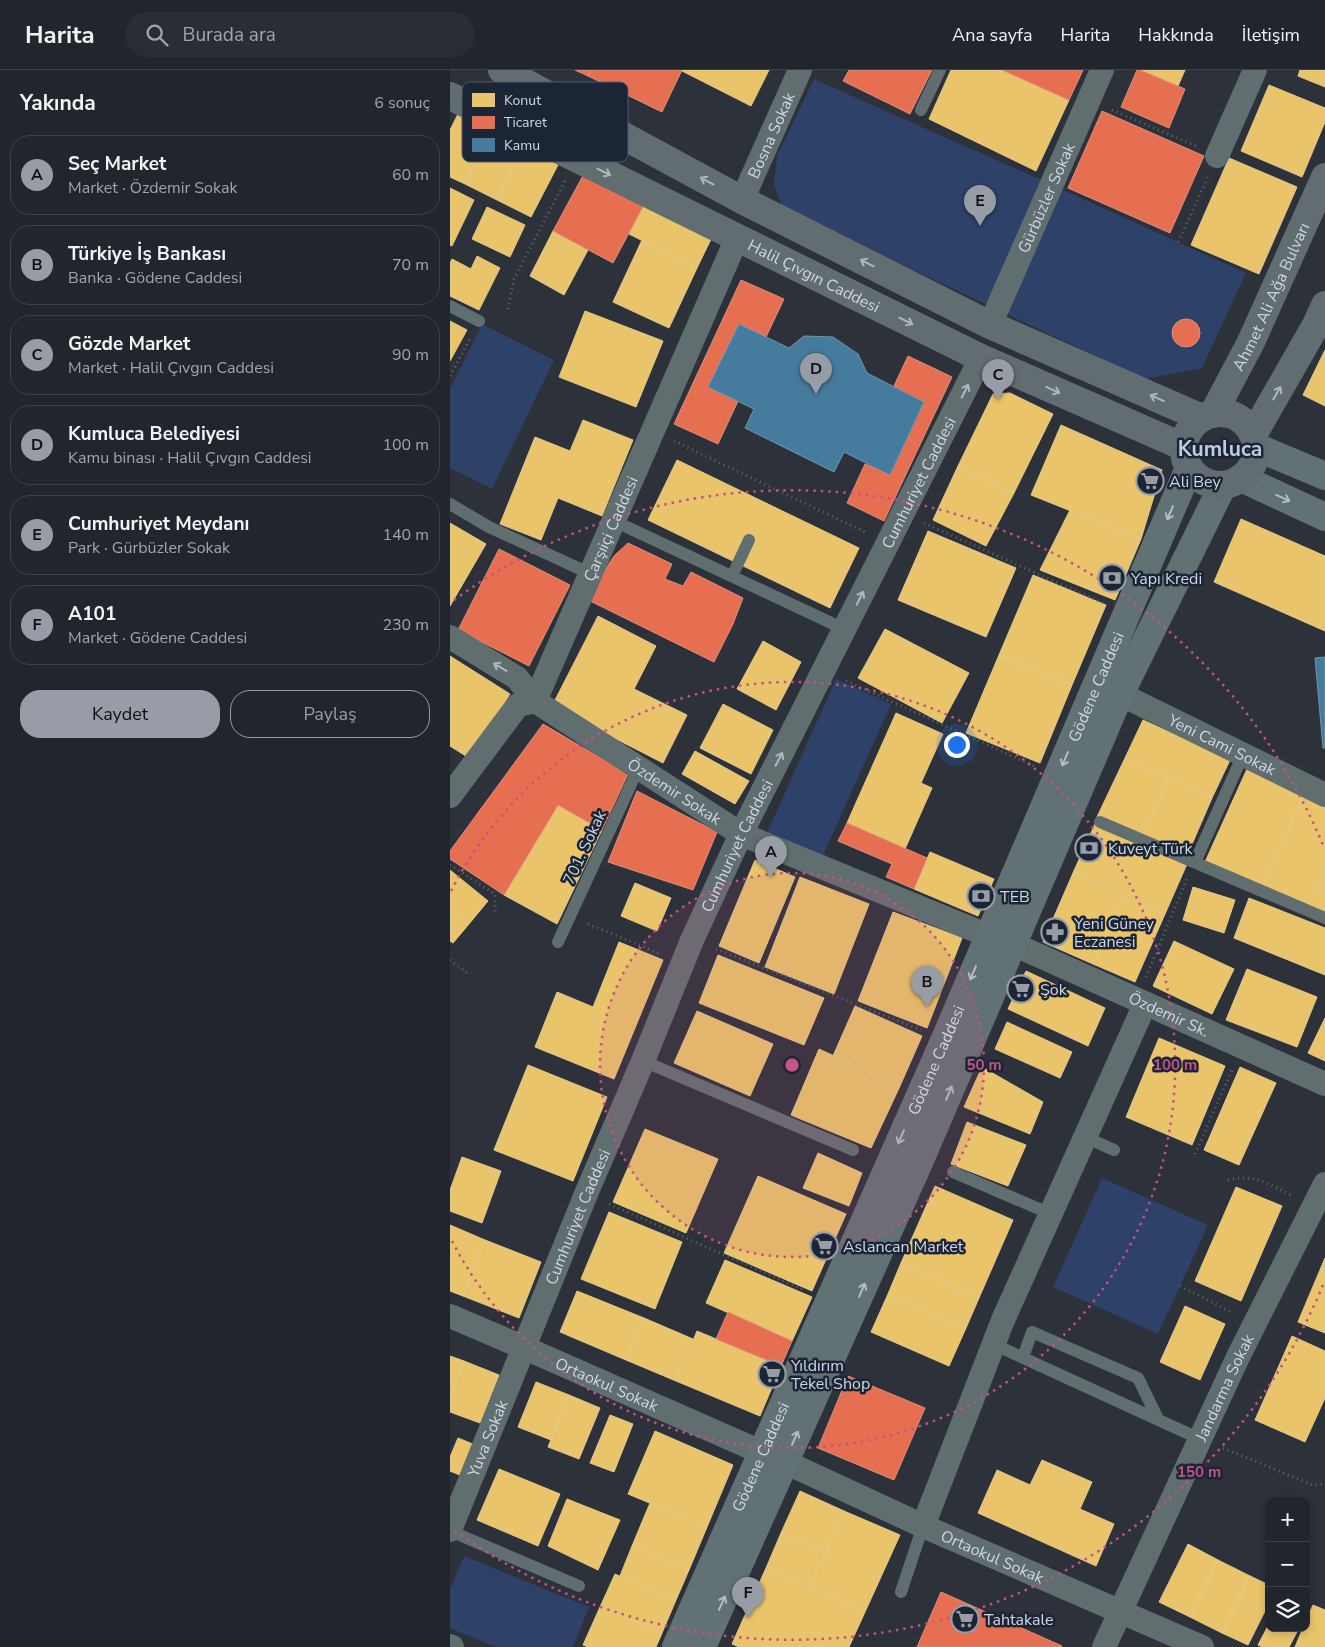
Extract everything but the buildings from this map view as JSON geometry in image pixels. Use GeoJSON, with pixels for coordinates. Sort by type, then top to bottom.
{"type":"FeatureCollection","features":[{"type":"Feature","properties":{"kind":"highway"},"geometry":{"type":"LineString","coordinates":[[502,70],[524,82]]}},
{"type":"Feature","properties":{"kind":"highway","name":"Halil Çıvgın Caddesi"},"geometry":{"type":"LineString","coordinates":[[450,96],[462,102]]}},
{"type":"Feature","properties":{"kind":"highway"},"geometry":{"type":"LineString","coordinates":[[628,138],[742,200],[990,325],[1207,416]]}},
{"type":"Feature","properties":{"kind":"highway","name":"Halil Çıvgın Caddesi"},"geometry":{"type":"LineString","coordinates":[[583,162],[1186,457]]}},
{"type":"Feature","properties":{"kind":"highway","name":"Ahmet Ali Ağa Bulvarı"},"geometry":{"type":"LineString","coordinates":[[1207,416],[1251,342],[1325,177]]}},
{"type":"Feature","properties":{"kind":"highway"},"geometry":{"type":"LineString","coordinates":[[1254,441],[1322,320]]}},
{"type":"Feature","properties":{"kind":"highway"},"geometry":{"type":"LineString","coordinates":[[1225,413],[1236,417],[1246,425],[1254,441],[1254,459],[1249,470],[1232,482],[1214,484],[1204,482],[1195,476],[1186,457],[1186,435],[1192,425],[1207,416],[1225,413]]}},
{"type":"Feature","properties":{"kind":"main road"},"geometry":{"type":"LineString","coordinates":[[1254,441],[1325,476]]}},
{"type":"Feature","properties":{"kind":"main road","name":"Gödene Caddesi"},"geometry":{"type":"LineString","coordinates":[[676,1647],[774,1458],[921,1158],[1001,940],[1057,776],[1127,613],[1186,457]]}},
{"type":"Feature","properties":{"kind":"main road"},"geometry":{"type":"LineString","coordinates":[[1232,482],[1325,517]]}},
{"type":"Feature","properties":{"kind":"main road","name":"Gödene Caddesi"},"geometry":{"type":"LineString","coordinates":[[702,1647],[774,1458],[830,1301],[945,1039],[1001,940],[1120,694],[1232,482]]}},
{"type":"Feature","properties":{"kind":"street","name":"Bosna Sokak"},"geometry":{"type":"LineString","coordinates":[[742,200],[800,70]]}},
{"type":"Feature","properties":{"kind":"street","name":"Gürbüzler Sokak"},"geometry":{"type":"LineString","coordinates":[[990,325],[1102,70]]}},
{"type":"Feature","properties":{"kind":"street"},"geometry":{"type":"LineString","coordinates":[[1217,156],[1255,70]]}},
{"type":"Feature","properties":{"kind":"street","name":"Çarşıiçi Caddesi"},"geometry":{"type":"LineString","coordinates":[[535,700],[737,238]]}},
{"type":"Feature","properties":{"kind":"street","name":"Cumhuriyet Caddesi"},"geometry":{"type":"LineString","coordinates":[[525,1348],[586,1194],[692,940],[741,834],[981,358]]}},
{"type":"Feature","properties":{"kind":"street","name":"Özdemir Sokak"},"geometry":{"type":"LineString","coordinates":[[450,637],[517,678],[535,700],[741,834],[1001,940]]}},
{"type":"Feature","properties":{"kind":"street","name":"Yeni Cami Sokak"},"geometry":{"type":"LineString","coordinates":[[1120,694],[1325,795]]}},
{"type":"Feature","properties":{"kind":"street"},"geometry":{"type":"LineString","coordinates":[[450,796],[518,705],[535,700]]}},
{"type":"Feature","properties":{"kind":"street","name":"Özdemir Sk."},"geometry":{"type":"LineString","coordinates":[[1001,940],[1325,1084]]}},
{"type":"Feature","properties":{"kind":"street"},"geometry":{"type":"LineString","coordinates":[[923,1526],[993,1344],[1085,1137],[1140,1002]]}},
{"type":"Feature","properties":{"kind":"street","name":"Jandarma Sokak"},"geometry":{"type":"LineString","coordinates":[[1104,1647],[1200,1439],[1325,1184]]}},
{"type":"Feature","properties":{"kind":"street","name":"Ortaokul Sokak"},"geometry":{"type":"LineString","coordinates":[[450,1316],[1120,1613],[1202,1647]]}},
{"type":"Feature","properties":{"kind":"street","name":"Yuva Sokak"},"geometry":{"type":"LineString","coordinates":[[450,1530],[525,1348]]}},
{"type":"Feature","properties":{"kind":"lane"},"geometry":{"type":"LineString","coordinates":[[921,110],[940,70]]}},
{"type":"Feature","properties":{"kind":"lane"},"geometry":{"type":"LineString","coordinates":[[450,306],[479,320]]}},
{"type":"Feature","properties":{"kind":"lane"},"geometry":{"type":"LineString","coordinates":[[450,504],[489,527],[591,574]]}},
{"type":"Feature","properties":{"kind":"lane"},"geometry":{"type":"LineString","coordinates":[[614,521],[844,629]]}},
{"type":"Feature","properties":{"kind":"lane"},"geometry":{"type":"LineString","coordinates":[[732,576],[749,540]]}},
{"type":"Feature","properties":{"kind":"lane"},"geometry":{"type":"LineString","coordinates":[[1194,862],[1243,755]]}},
{"type":"Feature","properties":{"kind":"lane","name":"701. Sokak"},"geometry":{"type":"LineString","coordinates":[[558,942],[639,767]]}},
{"type":"Feature","properties":{"kind":"lane"},"geometry":{"type":"LineString","coordinates":[[1100,822],[1325,918]]}},
{"type":"Feature","properties":{"kind":"lane"},"geometry":{"type":"LineString","coordinates":[[643,1061],[853,1150]]}},
{"type":"Feature","properties":{"kind":"lane"},"geometry":{"type":"LineString","coordinates":[[1085,1137],[1114,1150]]}},
{"type":"Feature","properties":{"kind":"lane"},"geometry":{"type":"LineString","coordinates":[[952,1172],[1051,1214]]}},
{"type":"Feature","properties":{"kind":"lane"},"geometry":{"type":"LineString","coordinates":[[1023,1357],[1032,1332],[1138,1378],[1157,1418]]}},
{"type":"Feature","properties":{"kind":"lane"},"geometry":{"type":"LineString","coordinates":[[993,1344],[1200,1439]]}},
{"type":"Feature","properties":{"kind":"lane"},"geometry":{"type":"LineString","coordinates":[[901,1592],[923,1526]]}},
{"type":"Feature","properties":{"kind":"lane"},"geometry":{"type":"LineString","coordinates":[[450,1530],[579,1586]]}},
{"type":"Feature","properties":{"kind":"path"},"geometry":{"type":"LineString","coordinates":[[1109,108],[1217,156],[1178,242]]}},
{"type":"Feature","properties":{"kind":"path"},"geometry":{"type":"LineString","coordinates":[[508,309],[514,279],[575,162]]}},
{"type":"Feature","properties":{"kind":"path"},"geometry":{"type":"LineString","coordinates":[[450,376],[479,320]]}},
{"type":"Feature","properties":{"kind":"path"},"geometry":{"type":"LineString","coordinates":[[653,431],[888,543]]}},
{"type":"Feature","properties":{"kind":"path"},"geometry":{"type":"LineString","coordinates":[[903,514],[1127,613]]}},
{"type":"Feature","properties":{"kind":"path"},"geometry":{"type":"LineString","coordinates":[[824,671],[1057,776]]}},
{"type":"Feature","properties":{"kind":"path"},"geometry":{"type":"LineString","coordinates":[[1140,1002],[1194,862]]}},
{"type":"Feature","properties":{"kind":"path"},"geometry":{"type":"LineString","coordinates":[[450,865],[495,894],[495,912]]}},
{"type":"Feature","properties":{"kind":"path"},"geometry":{"type":"LineString","coordinates":[[569,917],[682,962]]}},
{"type":"Feature","properties":{"kind":"path"},"geometry":{"type":"LineString","coordinates":[[692,940],[945,1039]]}},
{"type":"Feature","properties":{"kind":"path"},"geometry":{"type":"LineString","coordinates":[[450,960],[467,973]]}},
{"type":"Feature","properties":{"kind":"path"},"geometry":{"type":"LineString","coordinates":[[1195,1154],[1242,1047]]}},
{"type":"Feature","properties":{"kind":"path"},"geometry":{"type":"LineString","coordinates":[[1228,1180],[1240,1177],[1264,1182],[1314,1206]]}},
{"type":"Feature","properties":{"kind":"path"},"geometry":{"type":"LineString","coordinates":[[586,1194],[830,1301]]}},
{"type":"Feature","properties":{"kind":"path"},"geometry":{"type":"LineString","coordinates":[[1180,1286],[1255,1324]]}},
{"type":"Feature","properties":{"kind":"path"},"geometry":{"type":"LineString","coordinates":[[1200,1439],[1314,1485],[1325,1484]]}},
{"type":"Feature","properties":{"kind":"shaded area"},"geometry":{"type":"Polygon","coordinates":[[[814,79],[1246,273],[1202,368],[1145,379],[783,209],[774,185],[777,156],[814,79]]]}},
{"type":"Feature","properties":{"kind":"shaded area"},"geometry":{"type":"Polygon","coordinates":[[[482,324],[554,360],[492,489],[450,468],[450,389],[482,324]]]}},
{"type":"Feature","properties":{"kind":"shaded area"},"geometry":{"type":"Polygon","coordinates":[[[836,679],[891,704],[821,860],[766,835],[836,679]]]}},
{"type":"Feature","properties":{"kind":"shaded area"},"geometry":{"type":"Polygon","coordinates":[[[1102,1178],[1208,1225],[1158,1334],[1053,1287],[1102,1178]]]}},
{"type":"Feature","properties":{"kind":"shaded area"},"geometry":{"type":"Polygon","coordinates":[[[464,1556],[589,1607],[573,1647],[496,1647],[450,1628],[450,1589],[464,1556]]]}},
{"type":"Feature","properties":{"kind":"place","name":"Cumhuriyet Meydanı"},"geometry":{"type":"Point","coordinates":[980,226]}},
{"type":"Feature","properties":{"kind":"place","name":"Kumluca Belediyesi"},"geometry":{"type":"Point","coordinates":[816,394]}},
{"type":"Feature","properties":{"kind":"place","name":"Gözde Market"},"geometry":{"type":"Point","coordinates":[998,400]}},
{"type":"Feature","properties":{"kind":"place","name":"Ali Bey"},"geometry":{"type":"Point","coordinates":[1150,481]}},
{"type":"Feature","properties":{"kind":"place","name":"Yapı Kredi"},"geometry":{"type":"Point","coordinates":[1112,578]}},
{"type":"Feature","properties":{"kind":"place","name":"Kuveyt Türk"},"geometry":{"type":"Point","coordinates":[1089,848]}},
{"type":"Feature","properties":{"kind":"place","name":"Seç Market"},"geometry":{"type":"Point","coordinates":[771,877]}},
{"type":"Feature","properties":{"kind":"place","name":"TEB"},"geometry":{"type":"Point","coordinates":[981,896]}},
{"type":"Feature","properties":{"kind":"place","name":"Yeni Güney Eczanesi"},"geometry":{"type":"Point","coordinates":[1055,932]}},
{"type":"Feature","properties":{"kind":"place","name":"Şok"},"geometry":{"type":"Point","coordinates":[1021,989]}},
{"type":"Feature","properties":{"kind":"place","name":"Türkiye İş Bankası"},"geometry":{"type":"Point","coordinates":[927,1007]}},
{"type":"Feature","properties":{"kind":"place","name":"Aslancan Market"},"geometry":{"type":"Point","coordinates":[824,1246]}},
{"type":"Feature","properties":{"kind":"place","name":"Yıldırım Tekel Shop"},"geometry":{"type":"Point","coordinates":[772,1374]}},
{"type":"Feature","properties":{"kind":"place","name":"A101"},"geometry":{"type":"Point","coordinates":[748,1618]}},
{"type":"Feature","properties":{"kind":"place","name":"Tahtakale"},"geometry":{"type":"Point","coordinates":[965,1619]}},
{"type":"Feature","properties":{"kind":"district","name":"Kumluca"},"geometry":{"type":"Point","coordinates":[1220,449]}}]}
